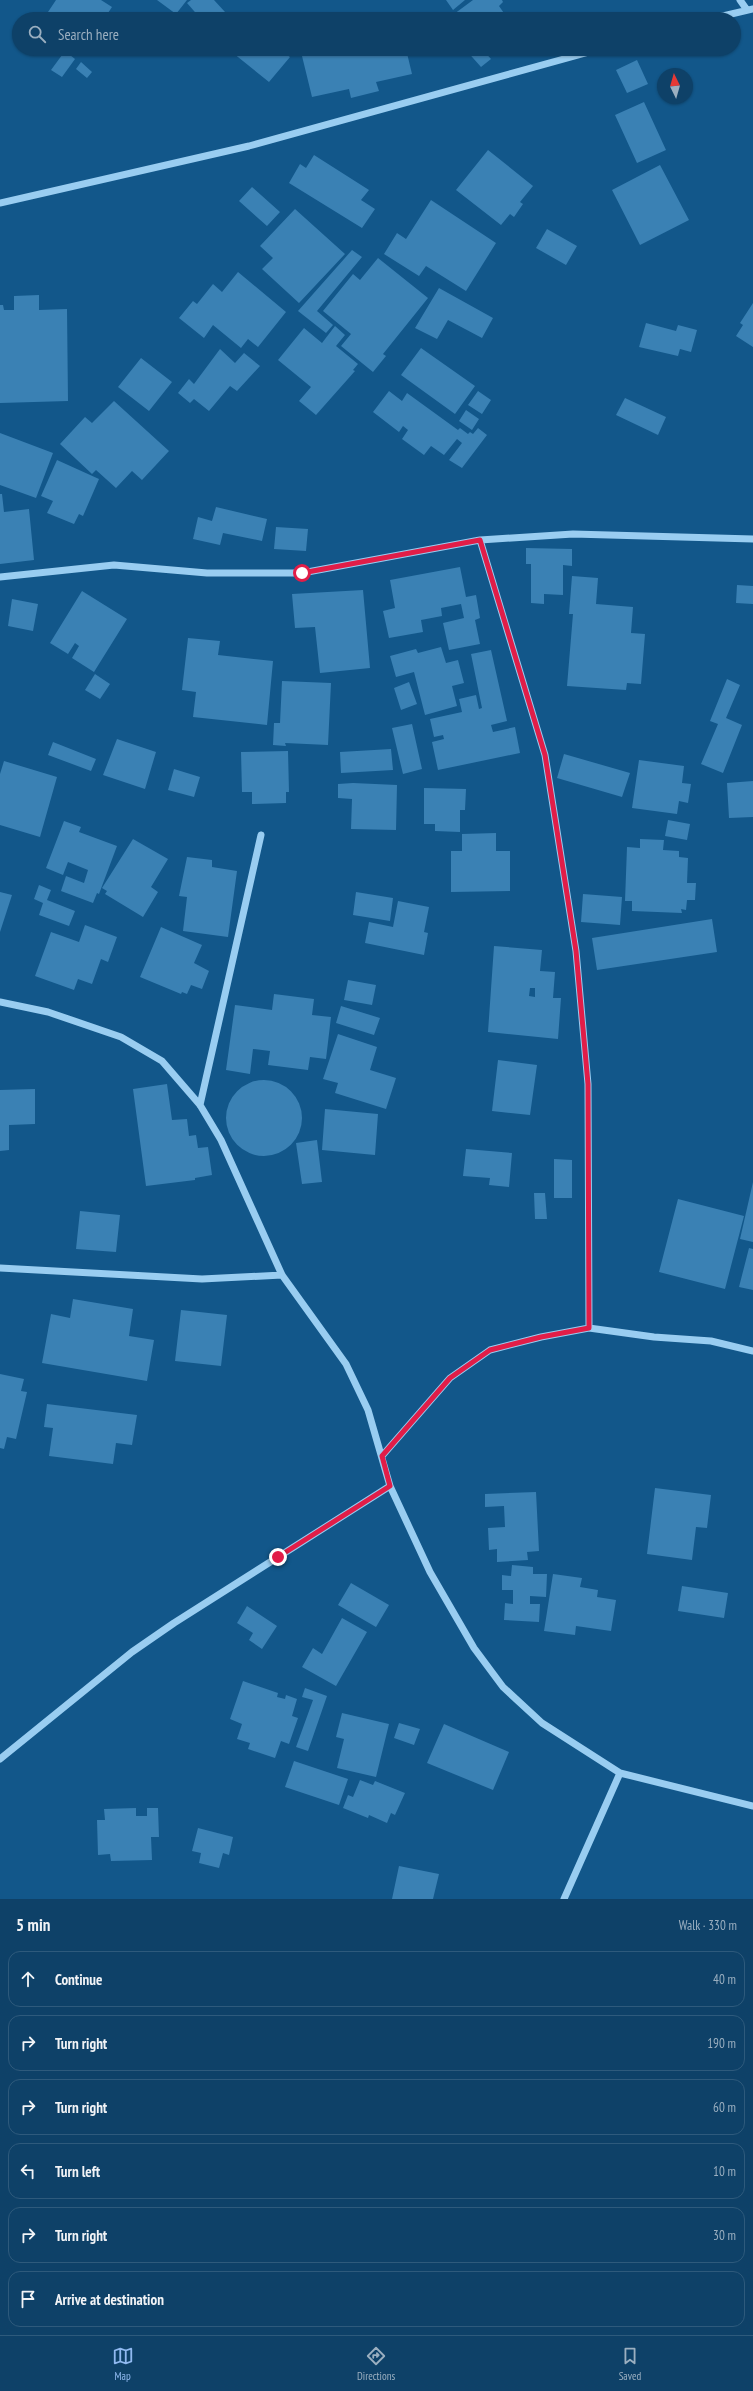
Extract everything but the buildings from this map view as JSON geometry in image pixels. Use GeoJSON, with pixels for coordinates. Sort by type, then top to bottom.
{"type":"FeatureCollection","features":[{"type":"Feature","properties":{"kind":"street"},"geometry":{"type":"LineString","coordinates":[[740,0],[750,9]]}},
{"type":"Feature","properties":{"kind":"street"},"geometry":{"type":"LineString","coordinates":[[738,12],[750,9]]}},
{"type":"Feature","properties":{"kind":"street"},"geometry":{"type":"LineString","coordinates":[[0,204],[250,146],[575,56]]}},
{"type":"Feature","properties":{"kind":"street"},"geometry":{"type":"LineString","coordinates":[[0,577],[114,565],[207,573],[302,573],[480,540],[574,534],[753,539]]}},
{"type":"Feature","properties":{"kind":"street"},"geometry":{"type":"LineString","coordinates":[[480,540],[545,755],[576,951],[588,1084],[589,1328]]}},
{"type":"Feature","properties":{"kind":"street"},"geometry":{"type":"LineString","coordinates":[[200,1105],[261,835]]}},
{"type":"Feature","properties":{"kind":"street"},"geometry":{"type":"LineString","coordinates":[[0,1002],[48,1012],[121,1037],[162,1061],[200,1105],[224,1147],[282,1274],[346,1364],[368,1410],[390,1486],[430,1572],[474,1648],[503,1687],[542,1723],[620,1773],[753,1806]]}},
{"type":"Feature","properties":{"kind":"street"},"geometry":{"type":"LineString","coordinates":[[0,1268],[202,1279],[282,1274]]}},
{"type":"Feature","properties":{"kind":"street"},"geometry":{"type":"LineString","coordinates":[[382,1456],[450,1378],[490,1350],[541,1337],[589,1328],[654,1337],[711,1341],[753,1351]]}},
{"type":"Feature","properties":{"kind":"street"},"geometry":{"type":"LineString","coordinates":[[0,1759],[132,1652],[156,1635],[390,1486]]}},
{"type":"Feature","properties":{"kind":"street"},"geometry":{"type":"LineString","coordinates":[[564,1899],[620,1773]]}},
{"type":"Feature","properties":{"kind":"route"},"geometry":{"type":"LineString","coordinates":[[278,1557],[390,1486],[382,1456],[450,1378],[490,1350],[541,1337],[589,1328],[590,1178],[588,1084],[576,951],[545,755],[480,540],[302,573]]}}]}
